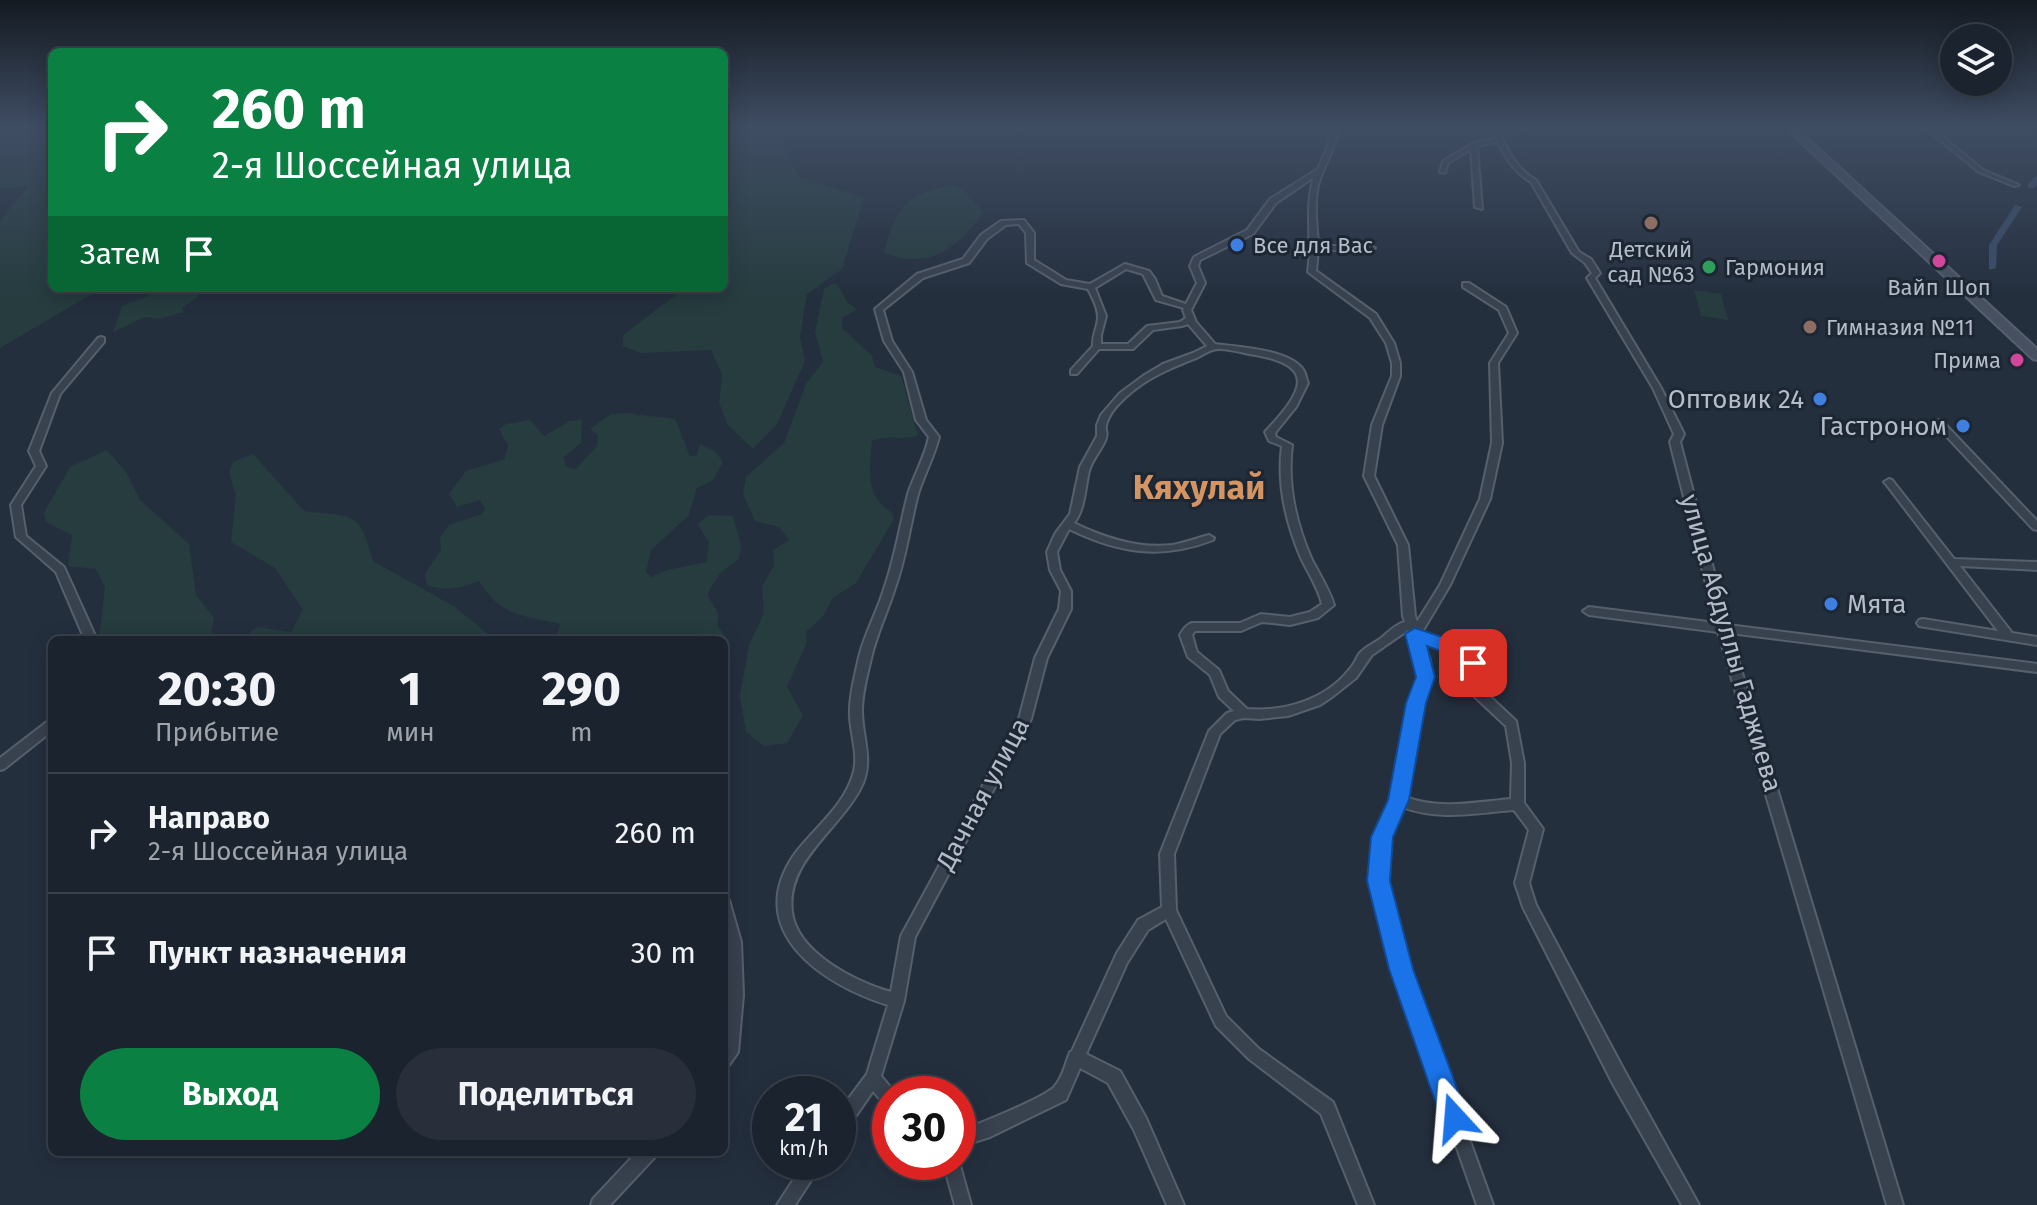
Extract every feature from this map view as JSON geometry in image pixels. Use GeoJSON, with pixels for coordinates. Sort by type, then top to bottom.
{"type":"FeatureCollection","features":[{"type":"Feature","properties":{"kind":"main road"},"geometry":{"type":"LineString","coordinates":[[1852,184],[2037,356]]}},
{"type":"Feature","properties":{"kind":"street"},"geometry":{"type":"LineString","coordinates":[[1244,713],[1223,694],[1215,673],[1192,654],[1186,635],[1192,627],[1241,627],[1261,618],[1290,621],[1314,615],[1328,605],[1325,591],[1304,554],[1291,506],[1284,473],[1287,445],[1272,439],[1270,432],[1301,394],[1303,373],[1298,366],[1271,356],[1212,346],[1190,319],[1189,307],[1201,283],[1194,266],[1197,259],[1250,232],[1273,201],[1299,184]]}},
{"type":"Feature","properties":{"kind":"street"},"geometry":{"type":"LineString","coordinates":[[1316,184],[1313,195],[1316,248],[1312,272],[1365,307],[1382,328],[1394,353],[1396,376],[1377,425],[1369,476],[1403,545],[1413,630],[1426,677],[1416,703],[1399,800],[1382,837],[1378,881],[1383,908],[1417,1017],[1485,1205]]}},
{"type":"Feature","properties":{"kind":"street"},"geometry":{"type":"LineString","coordinates":[[1477,184],[1479,207]]}},
{"type":"Feature","properties":{"kind":"street","name":"улица Абдуллы Гаджиева"},"geometry":{"type":"LineString","coordinates":[[1536,184],[1576,253],[1588,261],[1596,273],[1591,278],[1657,388],[1679,434],[1675,442],[1724,625],[1895,1205]]}},
{"type":"Feature","properties":{"kind":"street"},"geometry":{"type":"LineString","coordinates":[[897,1001],[829,971],[803,950],[785,915],[788,879],[828,820],[844,806],[857,782],[864,753],[856,715],[864,659],[891,585],[906,536],[911,500],[919,476],[931,456],[934,437],[932,429],[921,420],[908,372],[888,341],[879,309],[920,276],[966,261],[984,237],[1011,221],[1021,222],[1030,233],[1030,261],[1064,282],[1091,287],[1125,266],[1144,269],[1153,277],[1159,298],[1189,307]]}},
{"type":"Feature","properties":{"kind":"street"},"geometry":{"type":"LineString","coordinates":[[1316,248],[1371,248]]}},
{"type":"Feature","properties":{"kind":"street"},"geometry":{"type":"LineString","coordinates":[[1413,630],[1445,585],[1485,499],[1497,443],[1494,363],[1513,333],[1503,309],[1466,285]]}},
{"type":"Feature","properties":{"kind":"street"},"geometry":{"type":"LineString","coordinates":[[1091,287],[1101,307],[1102,320],[1095,333],[1097,346]]}},
{"type":"Feature","properties":{"kind":"street"},"geometry":{"type":"LineString","coordinates":[[1097,346],[1130,347],[1150,328],[1182,324],[1190,319]]}},
{"type":"Feature","properties":{"kind":"street"},"geometry":{"type":"LineString","coordinates":[[89,636],[60,570],[21,537],[16,505],[41,466],[34,451],[56,393],[101,340]]}},
{"type":"Feature","properties":{"kind":"street"},"geometry":{"type":"LineString","coordinates":[[1074,372],[1097,346]]}},
{"type":"Feature","properties":{"kind":"street","name":"Дачная улица"},"geometry":{"type":"LineString","coordinates":[[874,1076],[897,1001],[908,936],[1025,719],[1041,658],[1060,624],[1066,591],[1055,570],[1052,552],[1075,515],[1085,467],[1102,436],[1100,426],[1110,408],[1152,374],[1212,346]]}},
{"type":"Feature","properties":{"kind":"street"},"geometry":{"type":"LineString","coordinates":[[1939,423],[2037,527]]}},
{"type":"Feature","properties":{"kind":"street"},"geometry":{"type":"LineString","coordinates":[[1889,482],[2009,637]]}},
{"type":"Feature","properties":{"kind":"street"},"geometry":{"type":"LineString","coordinates":[[1067,524],[1094,538],[1138,548],[1178,549],[1209,538]]}},
{"type":"Feature","properties":{"kind":"street"},"geometry":{"type":"LineString","coordinates":[[1950,562],[2037,566]]}},
{"type":"Feature","properties":{"kind":"street"},"geometry":{"type":"LineString","coordinates":[[1589,611],[1724,625],[2037,668]]}},
{"type":"Feature","properties":{"kind":"street"},"geometry":{"type":"LineString","coordinates":[[1923,623],[2037,641]]}},
{"type":"Feature","properties":{"kind":"street"},"geometry":{"type":"LineString","coordinates":[[1366,1205],[1327,1108],[1254,1054],[1221,1021],[1169,910],[1167,854],[1215,731],[1231,716],[1244,713],[1265,716],[1304,707],[1354,674],[1366,652],[1385,642],[1402,626],[1459,650],[1473,663],[1479,694],[1512,724],[1518,763],[1517,804],[1536,829],[1522,883],[1530,907],[1619,1078],[1691,1205]]}},
{"type":"Feature","properties":{"kind":"street"},"geometry":{"type":"LineString","coordinates":[[0,765],[48,727]]}},
{"type":"Feature","properties":{"kind":"street"},"geometry":{"type":"LineString","coordinates":[[1399,800],[1413,807],[1452,811],[1517,804]]}},
{"type":"Feature","properties":{"kind":"street"},"geometry":{"type":"LineString","coordinates":[[976,1133],[1060,1094],[1122,958],[1143,925],[1169,910]]}},
{"type":"Feature","properties":{"kind":"street"},"geometry":{"type":"LineString","coordinates":[[728,916],[738,967],[728,1055]]}},
{"type":"Feature","properties":{"kind":"street"},"geometry":{"type":"LineString","coordinates":[[1075,1057],[1114,1077],[1140,1124],[1176,1205]]}},
{"type":"Feature","properties":{"kind":"street","name":"Дачная улица"},"geometry":{"type":"LineString","coordinates":[[856,1102],[872,1079]]}},
{"type":"Feature","properties":{"kind":"street"},"geometry":{"type":"LineString","coordinates":[[599,1205],[644,1156]]}},
{"type":"Feature","properties":{"kind":"street"},"geometry":{"type":"LineString","coordinates":[[785,1205],[802,1180]]}},
{"type":"Feature","properties":{"kind":"street"},"geometry":{"type":"LineString","coordinates":[[956,1180],[963,1205]]}},
{"type":"Feature","properties":{"kind":"green space"},"geometry":{"type":"Polygon","coordinates":[[[0,184],[48,184],[48,292],[95,292],[0,348],[0,221],[29,186],[0,189],[0,184]]]}},
{"type":"Feature","properties":{"kind":"green space"},"geometry":{"type":"Polygon","coordinates":[[[728,184],[823,184],[864,198],[842,269],[807,294],[800,337],[805,361],[777,424],[753,449],[728,425],[719,403],[722,375],[711,350],[641,353],[623,346],[623,335],[680,292],[728,292],[728,184]]]}},
{"type":"Feature","properties":{"kind":"green space"},"geometry":{"type":"Polygon","coordinates":[[[953,185],[962,188],[983,212],[953,246],[941,253],[915,259],[884,253],[893,225],[905,206],[924,193],[953,185]]]}},
{"type":"Feature","properties":{"kind":"green space"},"geometry":{"type":"Polygon","coordinates":[[[837,284],[848,303],[857,309],[842,318],[842,328],[872,356],[875,367],[901,376],[918,435],[872,441],[870,472],[873,490],[894,519],[856,583],[833,598],[823,616],[806,632],[807,642],[787,687],[803,715],[787,743],[764,746],[746,732],[740,696],[749,645],[764,613],[762,587],[774,565],[773,550],[789,540],[779,527],[755,521],[743,494],[746,477],[784,443],[806,384],[823,362],[815,332],[824,289],[837,284]]]}},
{"type":"Feature","properties":{"kind":"green space"},"geometry":{"type":"Polygon","coordinates":[[[1694,290],[1721,294],[1728,320],[1701,316],[1694,290]]]}},
{"type":"Feature","properties":{"kind":"green space"},"geometry":{"type":"Polygon","coordinates":[[[152,292],[200,292],[198,297],[182,308],[184,312],[159,319],[145,317],[113,332],[122,306],[152,292]]]}},
{"type":"Feature","properties":{"kind":"green space"},"geometry":{"type":"Polygon","coordinates":[[[611,414],[675,419],[690,456],[697,455],[700,444],[715,451],[723,462],[713,480],[697,488],[689,515],[651,550],[646,573],[651,577],[667,570],[707,562],[709,542],[697,524],[709,515],[733,516],[741,546],[739,559],[721,572],[707,594],[718,613],[718,627],[725,636],[557,636],[560,624],[523,616],[504,608],[479,581],[453,588],[427,585],[425,574],[441,550],[440,538],[449,525],[482,514],[485,509],[480,500],[457,507],[449,494],[466,471],[505,459],[508,445],[499,429],[506,424],[530,420],[544,436],[570,421],[582,420],[581,443],[564,457],[566,467],[576,469],[597,446],[598,435],[590,429],[611,414]]]}},
{"type":"Feature","properties":{"kind":"green space"},"geometry":{"type":"Polygon","coordinates":[[[107,450],[126,472],[140,500],[189,544],[196,595],[214,618],[211,636],[99,636],[105,587],[96,569],[68,566],[72,535],[46,522],[44,513],[70,467],[107,450]]]}},
{"type":"Feature","properties":{"kind":"green space"},"geometry":{"type":"Polygon","coordinates":[[[253,454],[304,511],[352,519],[363,532],[373,561],[455,607],[490,636],[251,636],[251,631],[258,627],[291,632],[303,610],[275,568],[231,542],[236,496],[229,472],[233,462],[253,454]]]}},
{"type":"Feature","properties":{"kind":"waterway"},"geometry":{"type":"LineString","coordinates":[[1992,268],[1993,245],[2018,207]]}},
{"type":"Feature","properties":{"kind":"place","name":"Детский сад №63"},"geometry":{"type":"Point","coordinates":[1651,223]}},
{"type":"Feature","properties":{"kind":"place","name":"Все для Вас"},"geometry":{"type":"Point","coordinates":[1237,245]}},
{"type":"Feature","properties":{"kind":"place","name":"Вайп Шоп"},"geometry":{"type":"Point","coordinates":[1939,261]}},
{"type":"Feature","properties":{"kind":"place","name":"Гармония"},"geometry":{"type":"Point","coordinates":[1709,267]}},
{"type":"Feature","properties":{"kind":"place","name":"Гимназия №11"},"geometry":{"type":"Point","coordinates":[1810,327]}},
{"type":"Feature","properties":{"kind":"place","name":"Прима"},"geometry":{"type":"Point","coordinates":[2017,360]}},
{"type":"Feature","properties":{"kind":"place","name":"Оптовик 24"},"geometry":{"type":"Point","coordinates":[1820,399]}},
{"type":"Feature","properties":{"kind":"place","name":"Гастроном"},"geometry":{"type":"Point","coordinates":[1963,426]}},
{"type":"Feature","properties":{"kind":"place","name":"Мята"},"geometry":{"type":"Point","coordinates":[1831,604]}},
{"type":"Feature","properties":{"kind":"district","name":"Кяхулай"},"geometry":{"type":"Point","coordinates":[1199,487]}},
{"type":"Feature","properties":{"kind":"route"},"geometry":{"type":"LineString","coordinates":[[1455,1118],[1401,969],[1378,881],[1382,837],[1399,800],[1403,763],[1416,703],[1426,677],[1415,634],[1459,650],[1473,663]]}}]}
